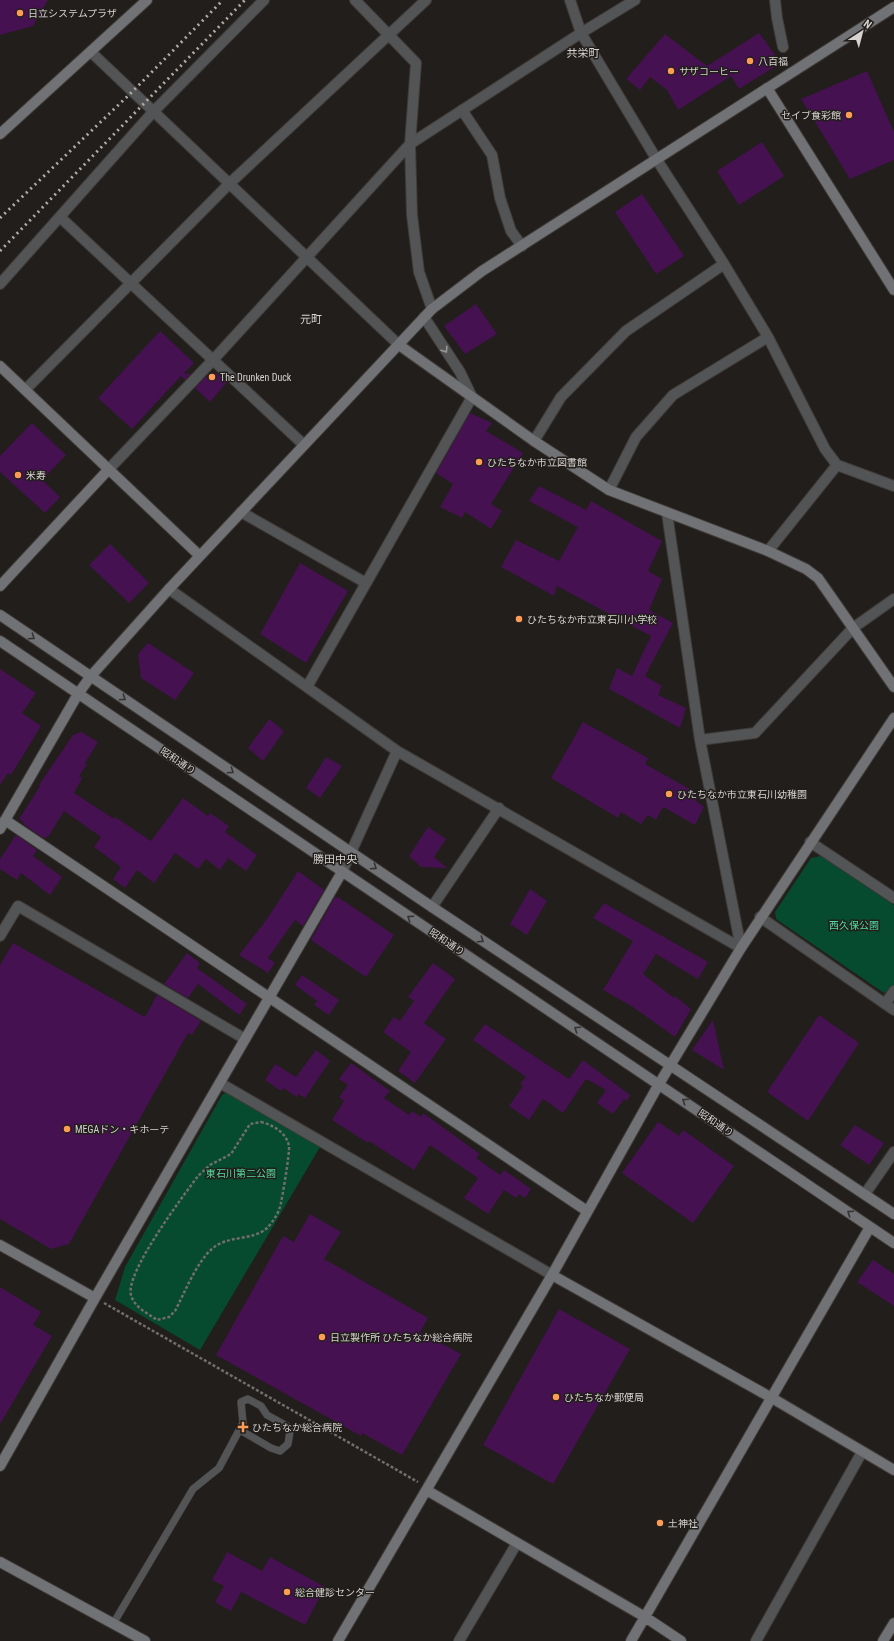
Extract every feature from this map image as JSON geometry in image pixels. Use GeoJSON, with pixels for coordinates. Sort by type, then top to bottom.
{"type":"FeatureCollection","features":[{"type":"Feature","properties":{"kind":"street"},"geometry":{"type":"LineString","coordinates":[[0,134],[147,0]]}},
{"type":"Feature","properties":{"kind":"street"},"geometry":{"type":"LineString","coordinates":[[0,284],[153,112],[264,0]]}},
{"type":"Feature","properties":{"kind":"street"},"geometry":{"type":"LineString","coordinates":[[355,0],[416,63],[410,144],[412,215],[419,272],[432,309]]}},
{"type":"Feature","properties":{"kind":"street"},"geometry":{"type":"LineString","coordinates":[[25,390],[230,184],[426,0]]}},
{"type":"Feature","properties":{"kind":"street"},"geometry":{"type":"LineString","coordinates":[[570,0],[580,33],[657,160],[724,264],[768,337],[826,449],[837,465],[894,486]]}},
{"type":"Feature","properties":{"kind":"street"},"geometry":{"type":"LineString","coordinates":[[0,586],[213,360],[410,144],[580,33],[635,0]]}},
{"type":"Feature","properties":{"kind":"street"},"geometry":{"type":"LineString","coordinates":[[776,0],[777,18],[783,47]]}},
{"type":"Feature","properties":{"kind":"street"},"geometry":{"type":"LineString","coordinates":[[587,1211],[268,997],[2,822],[78,694],[91,676],[168,589],[432,309],[482,271],[894,7]]}},
{"type":"Feature","properties":{"kind":"street"},"geometry":{"type":"LineString","coordinates":[[91,52],[399,345],[534,441],[609,490],[768,551],[806,569],[818,578],[894,687]]}},
{"type":"Feature","properties":{"kind":"street"},"geometry":{"type":"LineString","coordinates":[[768,88],[894,290]]}},
{"type":"Feature","properties":{"kind":"street"},"geometry":{"type":"LineString","coordinates":[[462,110],[492,155],[500,198],[512,231],[522,246]]}},
{"type":"Feature","properties":{"kind":"street"},"geometry":{"type":"LineString","coordinates":[[60,217],[304,445]]}},
{"type":"Feature","properties":{"kind":"street"},"geometry":{"type":"LineString","coordinates":[[534,441],[561,397],[626,331],[724,264]]}},
{"type":"Feature","properties":{"kind":"street"},"geometry":{"type":"LineString","coordinates":[[424,317],[460,372],[472,397]]}},
{"type":"Feature","properties":{"kind":"street"},"geometry":{"type":"LineString","coordinates":[[609,490],[636,437],[674,395],[768,337]]}},
{"type":"Feature","properties":{"kind":"street"},"geometry":{"type":"LineString","coordinates":[[0,366],[200,556]]}},
{"type":"Feature","properties":{"kind":"street"},"geometry":{"type":"LineString","coordinates":[[307,687],[472,397]]}},
{"type":"Feature","properties":{"kind":"street"},"geometry":{"type":"LineString","coordinates":[[768,551],[837,465]]}},
{"type":"Feature","properties":{"kind":"street"},"geometry":{"type":"LineString","coordinates":[[241,512],[366,584]]}},
{"type":"Feature","properties":{"kind":"street"},"geometry":{"type":"LineString","coordinates":[[667,513],[700,740],[741,948]]}},
{"type":"Feature","properties":{"kind":"street"},"geometry":{"type":"LineString","coordinates":[[168,589],[397,751],[499,808],[741,948]]}},
{"type":"Feature","properties":{"kind":"street"},"geometry":{"type":"LineString","coordinates":[[700,740],[755,734],[853,628],[894,599]]}},
{"type":"Feature","properties":{"kind":"street","name":"昭和通り"},"geometry":{"type":"LineString","coordinates":[[0,615],[432,907],[894,1214]]}},
{"type":"Feature","properties":{"kind":"street","name":"昭和通り"},"geometry":{"type":"LineString","coordinates":[[0,642],[894,1243]]}},
{"type":"Feature","properties":{"kind":"street"},"geometry":{"type":"LineString","coordinates":[[338,1641],[428,1491],[552,1275],[659,1084],[760,917],[894,718]]}},
{"type":"Feature","properties":{"kind":"street"},"geometry":{"type":"LineString","coordinates":[[0,1466],[268,997],[342,872],[397,751]]}},
{"type":"Feature","properties":{"kind":"street"},"geometry":{"type":"LineString","coordinates":[[432,907],[499,808]]}},
{"type":"Feature","properties":{"kind":"street"},"geometry":{"type":"LineString","coordinates":[[810,842],[894,898]]}},
{"type":"Feature","properties":{"kind":"street"},"geometry":{"type":"LineString","coordinates":[[0,936],[18,906],[245,1039]]}},
{"type":"Feature","properties":{"kind":"street"},"geometry":{"type":"LineString","coordinates":[[760,917],[890,1007],[894,991]]}},
{"type":"Feature","properties":{"kind":"street"},"geometry":{"type":"LineString","coordinates":[[220,1083],[552,1275],[772,1398],[894,1470]]}},
{"type":"Feature","properties":{"kind":"street"},"geometry":{"type":"LineString","coordinates":[[865,1194],[894,1152]]}},
{"type":"Feature","properties":{"kind":"street"},"geometry":{"type":"LineString","coordinates":[[631,1641],[870,1227]]}},
{"type":"Feature","properties":{"kind":"street"},"geometry":{"type":"LineString","coordinates":[[0,1245],[95,1298]]}},
{"type":"Feature","properties":{"kind":"street"},"geometry":{"type":"LineString","coordinates":[[756,1641],[862,1452]]}},
{"type":"Feature","properties":{"kind":"street"},"geometry":{"type":"LineString","coordinates":[[428,1491],[645,1617],[681,1641]]}},
{"type":"Feature","properties":{"kind":"street"},"geometry":{"type":"LineString","coordinates":[[460,1641],[517,1543]]}},
{"type":"Feature","properties":{"kind":"street"},"geometry":{"type":"LineString","coordinates":[[0,1562],[145,1641]]}},
{"type":"Feature","properties":{"kind":"street"},"geometry":{"type":"LineString","coordinates":[[883,1641],[894,1623]]}},
{"type":"Feature","properties":{"kind":"lane"},"geometry":{"type":"LineString","coordinates":[[113,1624],[193,1488],[218,1468],[243,1423],[242,1402],[248,1400],[261,1406],[267,1415],[287,1426],[290,1431],[290,1438],[288,1444],[280,1451],[271,1448],[240,1430]]}},
{"type":"Feature","properties":{"kind":"path"},"geometry":{"type":"LineString","coordinates":[[260,1122],[273,1125],[282,1133],[289,1147],[280,1208],[267,1228],[259,1233],[223,1242],[213,1248],[202,1261],[170,1317],[157,1320],[136,1305],[130,1294],[132,1282],[139,1264],[198,1176],[210,1165],[231,1154],[250,1124],[260,1122]]}},
{"type":"Feature","properties":{"kind":"path"},"geometry":{"type":"LineString","coordinates":[[95,1298],[418,1481],[428,1491]]}},
{"type":"Feature","properties":{"kind":"green space","name":"西久保公園"},"geometry":{"type":"Polygon","coordinates":[[[821,856],[894,905],[894,985],[890,991],[884,993],[776,919],[775,912],[811,858],[821,856]]]}},
{"type":"Feature","properties":{"kind":"green space","name":"東石川第二公園"},"geometry":{"type":"Polygon","coordinates":[[[228,1091],[320,1147],[200,1350],[115,1300],[125,1267],[222,1095],[228,1091]]]}},
{"type":"Feature","properties":{"kind":"building","name":"日立システムプラザ"},"geometry":{"type":"Polygon","coordinates":[[[0,0],[48,0],[33,26],[0,35],[0,0]]]}},
{"type":"Feature","properties":{"kind":"building","name":"サザコーヒー"},"geometry":{"type":"Polygon","coordinates":[[[759,33],[781,63],[739,89],[731,76],[678,110],[667,90],[650,77],[640,90],[626,79],[665,34],[707,66],[759,33]]]}},
{"type":"Feature","properties":{"kind":"building","name":"セイブ食彩館"},"geometry":{"type":"Polygon","coordinates":[[[867,71],[894,132],[894,160],[850,179],[801,99],[867,71]]]}},
{"type":"Feature","properties":{"kind":"building"},"geometry":{"type":"Polygon","coordinates":[[[762,142],[784,176],[739,205],[717,171],[762,142]]]}},
{"type":"Feature","properties":{"kind":"building"},"geometry":{"type":"Polygon","coordinates":[[[642,194],[684,256],[656,274],[615,212],[642,194]]]}},
{"type":"Feature","properties":{"kind":"building"},"geometry":{"type":"Polygon","coordinates":[[[476,304],[497,334],[465,354],[444,326],[476,304]]]}},
{"type":"Feature","properties":{"kind":"building"},"geometry":{"type":"Polygon","coordinates":[[[160,331],[194,363],[183,374],[191,373],[185,380],[181,376],[132,429],[98,398],[160,331]]]}},
{"type":"Feature","properties":{"kind":"building"},"geometry":{"type":"Polygon","coordinates":[[[210,373],[217,373],[227,382],[210,402],[195,388],[210,373]]]}},
{"type":"Feature","properties":{"kind":"building","name":"ひたちなか市立図書館"},"geometry":{"type":"Polygon","coordinates":[[[470,413],[492,423],[486,431],[523,453],[491,504],[502,511],[491,529],[465,512],[462,518],[440,507],[453,484],[436,473],[470,413]]]}},
{"type":"Feature","properties":{"kind":"building"},"geometry":{"type":"Polygon","coordinates":[[[32,423],[66,455],[42,480],[60,497],[45,513],[0,472],[0,456],[32,423]]]}},
{"type":"Feature","properties":{"kind":"building"},"geometry":{"type":"Polygon","coordinates":[[[539,486],[586,510],[591,501],[662,541],[648,571],[662,579],[649,610],[673,623],[645,676],[662,686],[658,695],[686,708],[680,728],[609,689],[617,668],[632,676],[651,636],[557,586],[554,596],[501,567],[516,540],[559,561],[578,527],[529,501],[539,486]]]}},
{"type":"Feature","properties":{"kind":"building"},"geometry":{"type":"Polygon","coordinates":[[[110,544],[149,583],[129,603],[89,565],[110,544]]]}},
{"type":"Feature","properties":{"kind":"building"},"geometry":{"type":"Polygon","coordinates":[[[300,563],[348,591],[306,663],[260,634],[300,563]]]}},
{"type":"Feature","properties":{"kind":"building"},"geometry":{"type":"Polygon","coordinates":[[[148,643],[194,673],[175,700],[141,678],[138,654],[148,643]]]}},
{"type":"Feature","properties":{"kind":"building"},"geometry":{"type":"Polygon","coordinates":[[[0,669],[36,693],[22,713],[41,726],[11,775],[8,773],[0,785],[0,669]]]}},
{"type":"Feature","properties":{"kind":"building"},"geometry":{"type":"Polygon","coordinates":[[[269,719],[284,731],[263,761],[248,748],[269,719]]]}},
{"type":"Feature","properties":{"kind":"building"},"geometry":{"type":"Polygon","coordinates":[[[583,722],[648,758],[645,764],[700,795],[696,801],[704,807],[695,825],[663,807],[656,820],[648,815],[641,824],[621,812],[618,818],[551,778],[583,722]]]}},
{"type":"Feature","properties":{"kind":"building"},"geometry":{"type":"Polygon","coordinates":[[[81,732],[98,742],[85,763],[87,764],[79,776],[82,778],[74,793],[114,819],[115,817],[151,841],[183,798],[208,816],[210,813],[229,826],[225,832],[257,855],[246,871],[228,858],[220,870],[206,859],[198,869],[175,853],[154,883],[137,870],[125,888],[113,879],[121,867],[94,847],[101,837],[64,811],[48,837],[46,836],[45,839],[23,824],[24,823],[19,819],[40,786],[39,785],[73,735],[81,732]]]}},
{"type":"Feature","properties":{"kind":"building"},"geometry":{"type":"Polygon","coordinates":[[[326,757],[342,766],[320,798],[306,788],[326,757]]]}},
{"type":"Feature","properties":{"kind":"building"},"geometry":{"type":"Polygon","coordinates":[[[428,827],[446,839],[434,857],[447,868],[421,867],[409,856],[428,827]]]}},
{"type":"Feature","properties":{"kind":"building"},"geometry":{"type":"Polygon","coordinates":[[[16,835],[37,850],[33,856],[62,877],[50,895],[21,873],[17,880],[0,869],[0,859],[16,835]]]}},
{"type":"Feature","properties":{"kind":"building"},"geometry":{"type":"Polygon","coordinates":[[[298,871],[324,890],[303,926],[295,920],[268,958],[275,963],[268,973],[239,955],[267,919],[298,871]]]}},
{"type":"Feature","properties":{"kind":"building"},"geometry":{"type":"Polygon","coordinates":[[[530,889],[547,901],[527,935],[510,924],[530,889]]]}},
{"type":"Feature","properties":{"kind":"building"},"geometry":{"type":"Polygon","coordinates":[[[335,897],[338,897],[394,935],[366,977],[311,940],[335,897]]]}},
{"type":"Feature","properties":{"kind":"building"},"geometry":{"type":"Polygon","coordinates":[[[604,903],[708,962],[698,979],[656,954],[643,974],[691,1009],[675,1037],[633,1007],[603,990],[633,941],[593,918],[604,903]]]}},
{"type":"Feature","properties":{"kind":"building","name":"MEGAドン・キホーテ"},"geometry":{"type":"Polygon","coordinates":[[[13,943],[145,1017],[157,995],[201,1021],[192,1035],[188,1033],[69,1244],[51,1249],[0,1219],[0,965],[13,943]]]}},
{"type":"Feature","properties":{"kind":"building"},"geometry":{"type":"Polygon","coordinates":[[[187,953],[200,963],[197,968],[247,1004],[239,1015],[198,984],[188,998],[164,984],[187,953]]]}},
{"type":"Feature","properties":{"kind":"building"},"geometry":{"type":"Polygon","coordinates":[[[433,963],[455,979],[424,1023],[446,1039],[415,1083],[398,1071],[411,1052],[383,1032],[394,1017],[400,1021],[414,1001],[408,997],[433,963]]]}},
{"type":"Feature","properties":{"kind":"building"},"geometry":{"type":"Polygon","coordinates":[[[302,975],[339,1000],[329,1015],[314,1005],[317,1001],[295,985],[302,975]]]}},
{"type":"Feature","properties":{"kind":"building"},"geometry":{"type":"Polygon","coordinates":[[[819,1015],[859,1043],[808,1121],[767,1092],[819,1015]]]}},
{"type":"Feature","properties":{"kind":"building"},"geometry":{"type":"Polygon","coordinates":[[[713,1020],[724,1070],[692,1050],[713,1020]]]}},
{"type":"Feature","properties":{"kind":"building"},"geometry":{"type":"Polygon","coordinates":[[[485,1024],[569,1079],[583,1060],[630,1095],[627,1101],[624,1099],[613,1114],[597,1103],[606,1090],[586,1079],[563,1113],[543,1099],[529,1120],[509,1106],[523,1086],[520,1084],[526,1077],[473,1040],[485,1024]]]}},
{"type":"Feature","properties":{"kind":"building"},"geometry":{"type":"Polygon","coordinates":[[[316,1050],[330,1061],[305,1098],[298,1094],[297,1097],[283,1088],[281,1091],[265,1080],[275,1064],[296,1077],[316,1050]]]}},
{"type":"Feature","properties":{"kind":"building"},"geometry":{"type":"Polygon","coordinates":[[[351,1063],[390,1091],[384,1098],[409,1115],[412,1111],[421,1117],[423,1113],[480,1154],[476,1158],[500,1175],[504,1170],[531,1189],[525,1198],[519,1194],[516,1198],[504,1190],[488,1214],[464,1198],[478,1178],[430,1145],[414,1170],[369,1141],[368,1143],[332,1120],[344,1101],[339,1097],[348,1085],[339,1079],[351,1063]]]}},
{"type":"Feature","properties":{"kind":"building"},"geometry":{"type":"Polygon","coordinates":[[[658,1122],[679,1136],[683,1130],[734,1166],[693,1223],[622,1173],[658,1122]]]}},
{"type":"Feature","properties":{"kind":"building"},"geometry":{"type":"Polygon","coordinates":[[[855,1125],[884,1143],[869,1165],[840,1145],[855,1125]]]}},
{"type":"Feature","properties":{"kind":"building","name":"日立製作所 ひたちなか総合病院"},"geometry":{"type":"Polygon","coordinates":[[[310,1214],[341,1232],[324,1259],[428,1318],[420,1332],[461,1354],[402,1455],[362,1433],[361,1436],[216,1355],[283,1236],[294,1242],[310,1214]]]}},
{"type":"Feature","properties":{"kind":"building"},"geometry":{"type":"Polygon","coordinates":[[[873,1260],[894,1274],[894,1306],[857,1282],[873,1260]]]}},
{"type":"Feature","properties":{"kind":"building"},"geometry":{"type":"Polygon","coordinates":[[[0,1287],[41,1312],[33,1325],[52,1336],[0,1424],[0,1287]]]}},
{"type":"Feature","properties":{"kind":"building"},"geometry":{"type":"Polygon","coordinates":[[[559,1309],[630,1349],[553,1484],[483,1445],[559,1309]]]}},
{"type":"Feature","properties":{"kind":"building","name":"総合健診センター"},"geometry":{"type":"Polygon","coordinates":[[[227,1552],[262,1571],[270,1557],[325,1587],[305,1625],[241,1592],[231,1611],[215,1602],[224,1586],[212,1580],[227,1552]]]}},
{"type":"Feature","properties":{"kind":"railway"},"geometry":{"type":"LineString","coordinates":[[0,218],[132,92],[223,0]]}},
{"type":"Feature","properties":{"kind":"railway"},"geometry":{"type":"LineString","coordinates":[[0,251],[245,0]]}},
{"type":"Feature","properties":{"kind":"place","name":"日立システムプラザ"},"geometry":{"type":"Point","coordinates":[20,13]}},
{"type":"Feature","properties":{"kind":"place","name":"八百福"},"geometry":{"type":"Point","coordinates":[750,61]}},
{"type":"Feature","properties":{"kind":"place","name":"サザコーヒー"},"geometry":{"type":"Point","coordinates":[671,71]}},
{"type":"Feature","properties":{"kind":"place","name":"セイブ食彩館"},"geometry":{"type":"Point","coordinates":[849,115]}},
{"type":"Feature","properties":{"kind":"place","name":"The Drunken Duck"},"geometry":{"type":"Point","coordinates":[212,377]}},
{"type":"Feature","properties":{"kind":"place","name":"ひたちなか市立図書館"},"geometry":{"type":"Point","coordinates":[479,462]}},
{"type":"Feature","properties":{"kind":"place","name":"米寿"},"geometry":{"type":"Point","coordinates":[18,475]}},
{"type":"Feature","properties":{"kind":"place","name":"ひたちなか市立東石川小学校"},"geometry":{"type":"Point","coordinates":[519,619]}},
{"type":"Feature","properties":{"kind":"place","name":"ひたちなか市立東石川幼稚園"},"geometry":{"type":"Point","coordinates":[669,794]}},
{"type":"Feature","properties":{"kind":"place","name":"MEGAドン・キホーテ"},"geometry":{"type":"Point","coordinates":[67,1129]}},
{"type":"Feature","properties":{"kind":"place","name":"日立製作所 ひたちなか総合病院"},"geometry":{"type":"Point","coordinates":[322,1337]}},
{"type":"Feature","properties":{"kind":"place","name":"ひたちなか郵便局"},"geometry":{"type":"Point","coordinates":[556,1397]}},
{"type":"Feature","properties":{"kind":"place","name":"ひたちなか総合病院"},"geometry":{"type":"Point","coordinates":[243,1427]}},
{"type":"Feature","properties":{"kind":"place","name":"土神社"},"geometry":{"type":"Point","coordinates":[660,1523]}},
{"type":"Feature","properties":{"kind":"place","name":"総合健診センター"},"geometry":{"type":"Point","coordinates":[287,1592]}},
{"type":"Feature","properties":{"kind":"district","name":"共栄町"},"geometry":{"type":"Point","coordinates":[583,53]}},
{"type":"Feature","properties":{"kind":"district","name":"元町"},"geometry":{"type":"Point","coordinates":[311,319]}},
{"type":"Feature","properties":{"kind":"district","name":"勝田中央"},"geometry":{"type":"Point","coordinates":[335,859]}}]}
